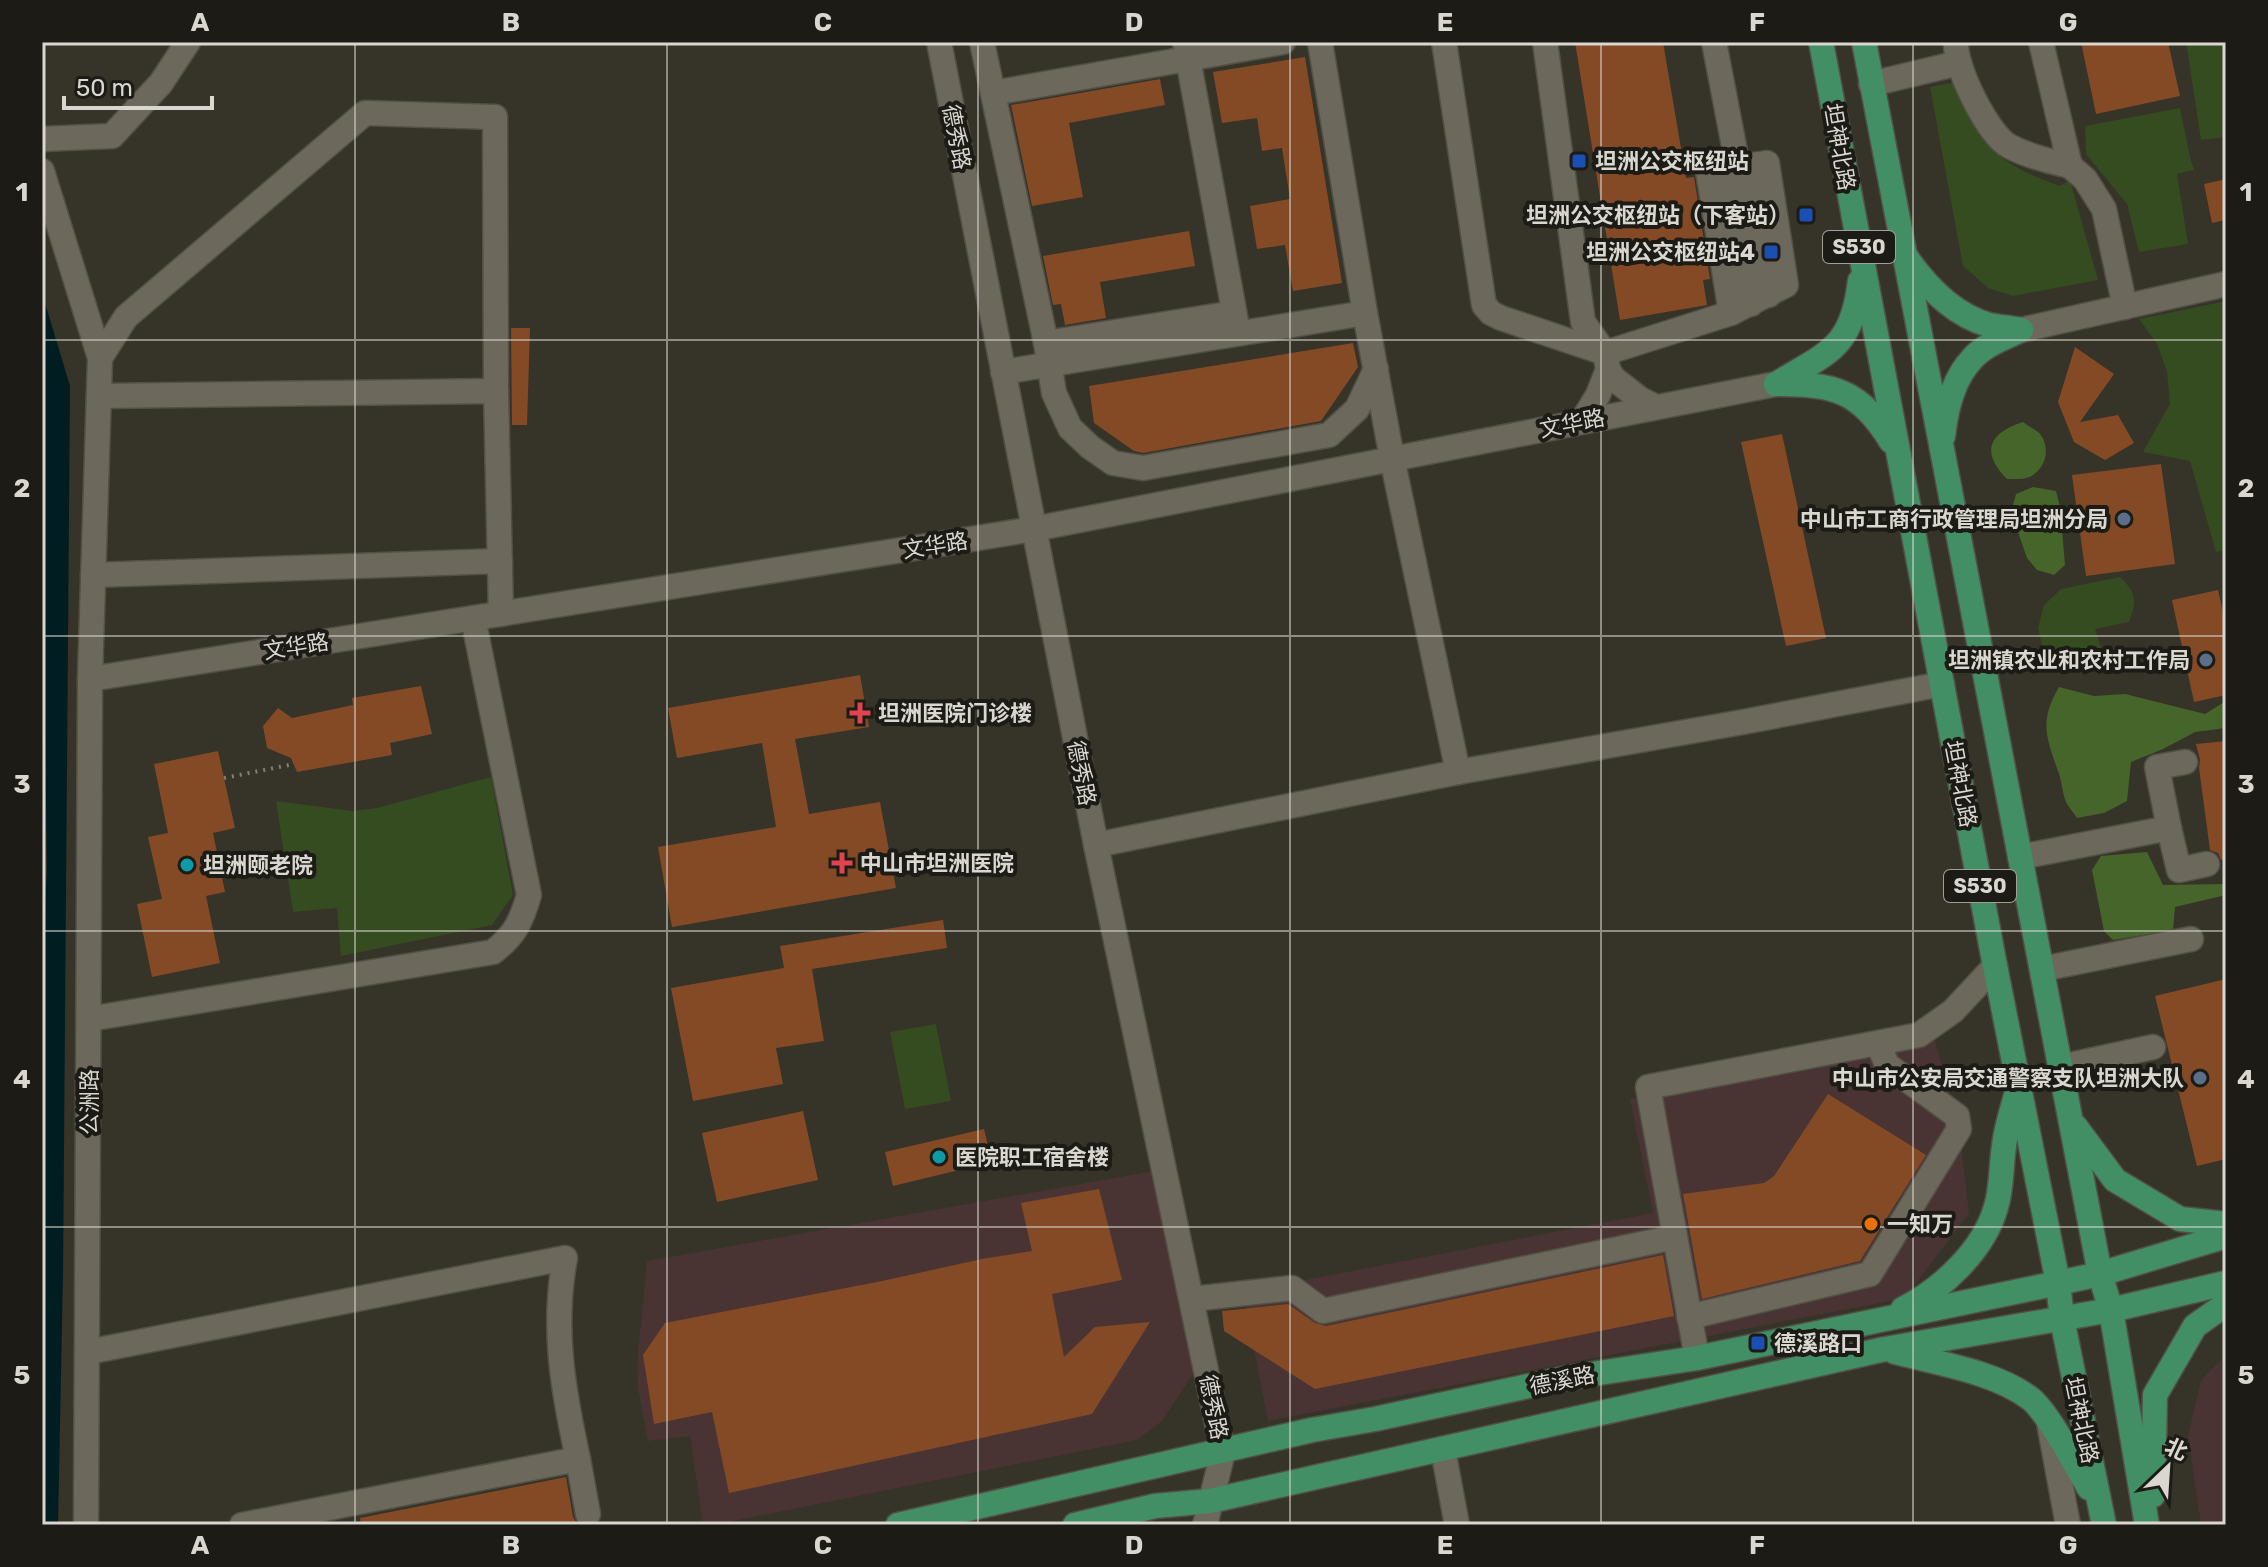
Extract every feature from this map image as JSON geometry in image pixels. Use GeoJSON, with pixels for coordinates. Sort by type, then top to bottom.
{"type":"FeatureCollection","features":[{"type":"Feature","properties":{"kind":"main road","name":"坦神北路"},"geometry":{"type":"LineString","coordinates":[[1821,42],[1995,966],[2058,1283],[2062,1319],[2102,1514]]}},
{"type":"Feature","properties":{"kind":"main road","name":"坦神北路"},"geometry":{"type":"LineString","coordinates":[[1864,42],[2100,1274],[2111,1310],[2149,1525]]}},
{"type":"Feature","properties":{"kind":"main road"},"geometry":{"type":"LineString","coordinates":[[1904,254],[1919,277],[1963,314],[1989,325],[2021,330]]}},
{"type":"Feature","properties":{"kind":"main road"},"geometry":{"type":"LineString","coordinates":[[1776,384],[1840,343],[1849,329],[1859,296],[1862,265]]}},
{"type":"Feature","properties":{"kind":"main road"},"geometry":{"type":"LineString","coordinates":[[1941,454],[1945,416],[1959,377],[1972,358],[1991,344],[2021,330]]}},
{"type":"Feature","properties":{"kind":"main road"},"geometry":{"type":"LineString","coordinates":[[1776,384],[1823,386],[1856,398],[1880,424],[1898,452]]}},
{"type":"Feature","properties":{"kind":"main road"},"geometry":{"type":"LineString","coordinates":[[1878,1320],[1907,1307],[1937,1286],[1955,1271],[1988,1231],[1997,1204],[2004,1142],[2019,1082]]}},
{"type":"Feature","properties":{"kind":"main road"},"geometry":{"type":"LineString","coordinates":[[2071,1120],[2115,1180],[2180,1219],[2226,1224]]}},
{"type":"Feature","properties":{"kind":"main road","name":"德溪路"},"geometry":{"type":"LineString","coordinates":[[898,1525],[1312,1430],[1566,1378],[1697,1358],[2100,1274],[2226,1236]]}},
{"type":"Feature","properties":{"kind":"main road","name":"德溪路"},"geometry":{"type":"LineString","coordinates":[[1075,1525],[1155,1506],[1208,1513],[1443,1450],[1885,1349],[2111,1310],[2226,1283]]}},
{"type":"Feature","properties":{"kind":"main road"},"geometry":{"type":"LineString","coordinates":[[2149,1525],[2155,1395],[2195,1326],[2226,1304]]}},
{"type":"Feature","properties":{"kind":"main road"},"geometry":{"type":"LineString","coordinates":[[1885,1349],[2009,1385],[2033,1401],[2102,1514]]}},
{"type":"Feature","properties":{"kind":"street"},"geometry":{"type":"LineString","coordinates":[[42,139],[112,136],[161,83],[188,42]]}},
{"type":"Feature","properties":{"kind":"street","name":"德秀路"},"geometry":{"type":"LineString","coordinates":[[939,42],[1096,845],[1223,1452],[1208,1513]]}},
{"type":"Feature","properties":{"kind":"street"},"geometry":{"type":"LineString","coordinates":[[982,42],[1054,393],[1070,428],[1090,447],[1113,463],[1143,468],[1329,435],[1357,409],[1376,369]]}},
{"type":"Feature","properties":{"kind":"street"},"geometry":{"type":"LineString","coordinates":[[993,93],[1186,50],[1283,42]]}},
{"type":"Feature","properties":{"kind":"street"},"geometry":{"type":"LineString","coordinates":[[1320,42],[1392,458],[1458,772]]}},
{"type":"Feature","properties":{"kind":"street"},"geometry":{"type":"LineString","coordinates":[[1444,42],[1484,305],[1491,313],[1607,361],[1750,304],[1786,285],[1767,163],[1708,171],[1750,304]]}},
{"type":"Feature","properties":{"kind":"street"},"geometry":{"type":"LineString","coordinates":[[1545,42],[1583,322],[1607,361],[1613,378],[1656,407]]}},
{"type":"Feature","properties":{"kind":"street"},"geometry":{"type":"LineString","coordinates":[[1714,42],[1738,168]]}},
{"type":"Feature","properties":{"kind":"street"},"geometry":{"type":"LineString","coordinates":[[2041,42],[2070,166]]}},
{"type":"Feature","properties":{"kind":"street"},"geometry":{"type":"LineString","coordinates":[[1186,50],[1236,323]]}},
{"type":"Feature","properties":{"kind":"street"},"geometry":{"type":"LineString","coordinates":[[1871,84],[1957,52],[1990,126],[2007,146],[2070,166],[2085,179],[2104,209],[2125,307]]}},
{"type":"Feature","properties":{"kind":"street"},"geometry":{"type":"LineString","coordinates":[[100,358],[126,317],[365,113],[495,117],[501,614]]}},
{"type":"Feature","properties":{"kind":"street"},"geometry":{"type":"LineString","coordinates":[[42,171],[100,358]]}},
{"type":"Feature","properties":{"kind":"street"},"geometry":{"type":"LineString","coordinates":[[2021,330],[2226,284]]}},
{"type":"Feature","properties":{"kind":"street"},"geometry":{"type":"LineString","coordinates":[[1003,372],[1047,353],[1236,323],[1365,313]]}},
{"type":"Feature","properties":{"kind":"street","name":"公洲路"},"geometry":{"type":"LineString","coordinates":[[86,1525],[90,679],[100,358]]}},
{"type":"Feature","properties":{"kind":"street"},"geometry":{"type":"LineString","coordinates":[[1582,421],[1598,395],[1607,361]]}},
{"type":"Feature","properties":{"kind":"street","name":"文华路"},"geometry":{"type":"LineString","coordinates":[[90,679],[1034,529],[1776,384]]}},
{"type":"Feature","properties":{"kind":"street"},"geometry":{"type":"LineString","coordinates":[[99,396],[496,391]]}},
{"type":"Feature","properties":{"kind":"street"},"geometry":{"type":"LineString","coordinates":[[93,575],[500,561]]}},
{"type":"Feature","properties":{"kind":"street"},"geometry":{"type":"LineString","coordinates":[[89,1019],[493,952],[508,941],[524,913],[529,895],[473,618]]}},
{"type":"Feature","properties":{"kind":"street"},"geometry":{"type":"LineString","coordinates":[[1096,845],[1458,772],[1942,684]]}},
{"type":"Feature","properties":{"kind":"street"},"geometry":{"type":"LineString","coordinates":[[2185,762],[2157,767],[2169,828],[2179,870],[2207,864]]}},
{"type":"Feature","properties":{"kind":"street"},"geometry":{"type":"LineString","coordinates":[[2020,857],[2169,828]]}},
{"type":"Feature","properties":{"kind":"street"},"geometry":{"type":"LineString","coordinates":[[2042,969],[2191,939]]}},
{"type":"Feature","properties":{"kind":"street"},"geometry":{"type":"LineString","coordinates":[[1697,1358],[1648,1087],[1919,1035],[1953,1011],[1995,966]]}},
{"type":"Feature","properties":{"kind":"street"},"geometry":{"type":"LineString","coordinates":[[1689,1317],[1870,1274],[1959,1129],[1957,1116],[1887,1065],[1878,1043]]}},
{"type":"Feature","properties":{"kind":"street"},"geometry":{"type":"LineString","coordinates":[[2061,1067],[2153,1047]]}},
{"type":"Feature","properties":{"kind":"street"},"geometry":{"type":"LineString","coordinates":[[1192,1299],[1292,1288],[1323,1311],[1675,1237]]}},
{"type":"Feature","properties":{"kind":"street"},"geometry":{"type":"LineString","coordinates":[[88,1352],[565,1258],[559,1320],[560,1369],[588,1514]]}},
{"type":"Feature","properties":{"kind":"street"},"geometry":{"type":"LineString","coordinates":[[2049,1423],[2068,1525]]}},
{"type":"Feature","properties":{"kind":"street"},"geometry":{"type":"LineString","coordinates":[[1443,1450],[1457,1525]]}},
{"type":"Feature","properties":{"kind":"street"},"geometry":{"type":"LineString","coordinates":[[242,1525],[578,1459]]}},
{"type":"Feature","properties":{"kind":"path"},"geometry":{"type":"LineString","coordinates":[[224,778],[294,764]]}},
{"type":"Feature","properties":{"kind":"shaded area"},"geometry":{"type":"Polygon","coordinates":[[[1935,1040],[1959,1129],[1969,1213],[1905,1298],[1268,1421],[1243,1292],[1653,1213],[1630,1099],[1935,1040]]]}},
{"type":"Feature","properties":{"kind":"shaded area"},"geometry":{"type":"Polygon","coordinates":[[[1165,1169],[1204,1357],[1162,1421],[1137,1440],[713,1525],[703,1525],[690,1436],[648,1441],[638,1388],[637,1363],[647,1261],[1165,1169]]]}},
{"type":"Feature","properties":{"kind":"shaded area"},"geometry":{"type":"Polygon","coordinates":[[[2226,1355],[2226,1525],[2201,1525],[2188,1436],[2201,1380],[2226,1355]]]}},
{"type":"Feature","properties":{"kind":"green space"},"geometry":{"type":"Polygon","coordinates":[[[2186,42],[2226,42],[2226,137],[2201,140],[2186,42]]]}},
{"type":"Feature","properties":{"kind":"green space"},"geometry":{"type":"Polygon","coordinates":[[[1956,82],[1970,119],[1997,153],[2032,175],[2060,186],[2070,180],[2098,280],[2013,296],[1988,288],[1963,266],[1930,87],[1956,82]]]}},
{"type":"Feature","properties":{"kind":"green space"},"geometry":{"type":"Polygon","coordinates":[[[2180,108],[2194,170],[2177,174],[2188,244],[2139,252],[2127,204],[2086,154],[2085,126],[2180,108]]]}},
{"type":"Feature","properties":{"kind":"green space"},"geometry":{"type":"Polygon","coordinates":[[[2226,301],[2226,550],[2216,552],[2190,461],[2143,452],[2170,404],[2167,371],[2157,344],[2139,319],[2226,301]]]}},
{"type":"Feature","properties":{"kind":"green space"},"geometry":{"type":"Polygon","coordinates":[[[2023,422],[2043,439],[2046,450],[2044,461],[2030,477],[2007,479],[1993,460],[1992,444],[2002,432],[2023,422]]]}},
{"type":"Feature","properties":{"kind":"green space"},"geometry":{"type":"Polygon","coordinates":[[[2033,487],[2056,491],[2060,507],[2065,565],[2054,575],[2037,570],[2027,558],[2011,512],[2016,494],[2033,487]]]}},
{"type":"Feature","properties":{"kind":"green space"},"geometry":{"type":"Polygon","coordinates":[[[2120,577],[2130,588],[2134,598],[2133,608],[2129,622],[2095,629],[2104,656],[2085,660],[2045,658],[2038,628],[2044,605],[2061,589],[2120,577]]]}},
{"type":"Feature","properties":{"kind":"green space"},"geometry":{"type":"Polygon","coordinates":[[[2059,687],[2094,696],[2125,694],[2205,714],[2226,701],[2226,728],[2195,732],[2131,762],[2127,801],[2104,813],[2077,818],[2067,804],[2046,729],[2049,710],[2059,687]]]}},
{"type":"Feature","properties":{"kind":"green space"},"geometry":{"type":"Polygon","coordinates":[[[491,777],[513,895],[492,925],[341,956],[337,908],[293,912],[276,801],[352,811],[377,808],[491,777]]]}},
{"type":"Feature","properties":{"kind":"green space"},"geometry":{"type":"Polygon","coordinates":[[[2147,852],[2163,885],[2226,884],[2226,895],[2175,907],[2173,930],[2113,940],[2104,931],[2092,870],[2101,856],[2147,852]]]}},
{"type":"Feature","properties":{"kind":"green space"},"geometry":{"type":"Polygon","coordinates":[[[936,1024],[951,1101],[905,1109],[890,1032],[936,1024]]]}},
{"type":"Feature","properties":{"kind":"water"},"geometry":{"type":"Polygon","coordinates":[[[42,293],[70,386],[58,1525],[42,1525],[42,970],[47,868],[42,293]]]}},
{"type":"Feature","properties":{"kind":"building"},"geometry":{"type":"Polygon","coordinates":[[[1575,42],[1663,42],[1686,178],[1694,177],[1710,279],[1703,280],[1707,305],[1620,320],[1575,42]]]}},
{"type":"Feature","properties":{"kind":"building"},"geometry":{"type":"Polygon","coordinates":[[[2081,42],[2168,42],[2180,96],[2096,114],[2081,42]]]}},
{"type":"Feature","properties":{"kind":"building"},"geometry":{"type":"Polygon","coordinates":[[[1305,57],[1342,283],[1293,291],[1285,245],[1257,249],[1250,206],[1290,199],[1282,148],[1262,151],[1257,118],[1222,123],[1213,72],[1305,57]]]}},
{"type":"Feature","properties":{"kind":"building"},"geometry":{"type":"Polygon","coordinates":[[[1160,79],[1165,105],[1069,123],[1083,197],[1032,206],[1011,105],[1160,79]]]}},
{"type":"Feature","properties":{"kind":"building"},"geometry":{"type":"Polygon","coordinates":[[[2226,179],[2226,220],[2212,223],[2204,184],[2226,179]]]}},
{"type":"Feature","properties":{"kind":"building"},"geometry":{"type":"Polygon","coordinates":[[[1189,231],[1195,266],[1100,282],[1106,318],[1065,325],[1061,304],[1053,305],[1043,256],[1189,231]]]}},
{"type":"Feature","properties":{"kind":"building"},"geometry":{"type":"Polygon","coordinates":[[[511,328],[530,328],[527,425],[512,425],[511,328]]]}},
{"type":"Feature","properties":{"kind":"building"},"geometry":{"type":"Polygon","coordinates":[[[1353,343],[1358,367],[1321,421],[1143,453],[1134,451],[1094,423],[1089,386],[1353,343]]]}},
{"type":"Feature","properties":{"kind":"building"},"geometry":{"type":"Polygon","coordinates":[[[2075,347],[2114,374],[2080,422],[2118,415],[2134,443],[2105,460],[2074,442],[2058,402],[2075,347]]]}},
{"type":"Feature","properties":{"kind":"building"},"geometry":{"type":"Polygon","coordinates":[[[1782,434],[1826,638],[1786,646],[1741,442],[1782,434]]]}},
{"type":"Feature","properties":{"kind":"building","name":"中山市工商行政管理局坦洲分局"},"geometry":{"type":"Polygon","coordinates":[[[2161,464],[2175,564],[2086,576],[2072,475],[2161,464]]]}},
{"type":"Feature","properties":{"kind":"building","name":"坦洲镇农业和农村工作局"},"geometry":{"type":"Polygon","coordinates":[[[2218,590],[2226,625],[2226,695],[2194,702],[2172,600],[2218,590]]]}},
{"type":"Feature","properties":{"kind":"building"},"geometry":{"type":"Polygon","coordinates":[[[860,675],[869,727],[795,739],[809,814],[880,802],[896,888],[672,927],[658,847],[776,827],[762,743],[677,758],[668,708],[860,675]]]}},
{"type":"Feature","properties":{"kind":"building"},"geometry":{"type":"Polygon","coordinates":[[[421,686],[432,734],[390,743],[392,755],[297,772],[291,758],[267,748],[263,726],[278,708],[292,718],[353,705],[352,698],[421,686]]]}},
{"type":"Feature","properties":{"kind":"building"},"geometry":{"type":"Polygon","coordinates":[[[2226,741],[2226,859],[2221,860],[2218,853],[2210,850],[2196,744],[2226,741]]]}},
{"type":"Feature","properties":{"kind":"building","name":"坦洲颐老院"},"geometry":{"type":"Polygon","coordinates":[[[218,751],[235,828],[213,833],[225,892],[206,896],[220,963],[152,977],[137,904],[162,899],[148,837],[168,833],[154,764],[218,751]]]}},
{"type":"Feature","properties":{"kind":"building"},"geometry":{"type":"Polygon","coordinates":[[[943,920],[947,948],[812,969],[824,1041],[776,1048],[783,1084],[693,1101],[671,988],[784,968],[780,946],[943,920]]]}},
{"type":"Feature","properties":{"kind":"building","name":"中山市公安局交通警察支队坦洲大队"},"geometry":{"type":"Polygon","coordinates":[[[2226,979],[2226,1159],[2197,1166],[2155,996],[2226,979]]]}},
{"type":"Feature","properties":{"kind":"building"},"geometry":{"type":"Polygon","coordinates":[[[1828,1094],[1926,1155],[1860,1261],[1702,1299],[1683,1194],[1764,1183],[1774,1176],[1828,1094]]]}},
{"type":"Feature","properties":{"kind":"building"},"geometry":{"type":"Polygon","coordinates":[[[803,1111],[818,1180],[717,1202],[702,1133],[803,1111]]]}},
{"type":"Feature","properties":{"kind":"building","name":"医院职工宿舍楼"},"geometry":{"type":"Polygon","coordinates":[[[984,1129],[992,1162],[893,1186],[885,1152],[984,1129]]]}},
{"type":"Feature","properties":{"kind":"building"},"geometry":{"type":"Polygon","coordinates":[[[1099,1189],[1122,1280],[1052,1294],[1064,1357],[1095,1327],[1150,1322],[1092,1414],[729,1493],[712,1412],[654,1424],[643,1355],[665,1323],[1032,1251],[1021,1203],[1099,1189]]]}},
{"type":"Feature","properties":{"kind":"building"},"geometry":{"type":"Polygon","coordinates":[[[1663,1255],[1674,1316],[1315,1389],[1224,1331],[1222,1311],[1288,1304],[1315,1323],[1326,1326],[1663,1255]]]}},
{"type":"Feature","properties":{"kind":"building"},"geometry":{"type":"Polygon","coordinates":[[[566,1477],[573,1517],[578,1525],[361,1525],[360,1518],[566,1477]]]}},
{"type":"Feature","properties":{"kind":"place","name":"坦洲公交枢纽站"},"geometry":{"type":"Point","coordinates":[1579,161]}},
{"type":"Feature","properties":{"kind":"place","name":"坦洲公交枢纽站（下客站）"},"geometry":{"type":"Point","coordinates":[1806,215]}},
{"type":"Feature","properties":{"kind":"place","name":"坦洲公交枢纽站4"},"geometry":{"type":"Point","coordinates":[1771,252]}},
{"type":"Feature","properties":{"kind":"place","name":"中山市工商行政管理局坦洲分局"},"geometry":{"type":"Point","coordinates":[2124,519]}},
{"type":"Feature","properties":{"kind":"place","name":"坦洲镇农业和农村工作局"},"geometry":{"type":"Point","coordinates":[2206,660]}},
{"type":"Feature","properties":{"kind":"place","name":"坦洲医院门诊楼"},"geometry":{"type":"Point","coordinates":[860,713]}},
{"type":"Feature","properties":{"kind":"place","name":"中山市坦洲医院"},"geometry":{"type":"Point","coordinates":[842,863]}},
{"type":"Feature","properties":{"kind":"place","name":"坦洲颐老院"},"geometry":{"type":"Point","coordinates":[187,865]}},
{"type":"Feature","properties":{"kind":"place","name":"中山市公安局交通警察支队坦洲大队"},"geometry":{"type":"Point","coordinates":[2200,1078]}},
{"type":"Feature","properties":{"kind":"place","name":"医院职工宿舍楼"},"geometry":{"type":"Point","coordinates":[939,1157]}},
{"type":"Feature","properties":{"kind":"place","name":"一知万"},"geometry":{"type":"Point","coordinates":[1871,1224]}},
{"type":"Feature","properties":{"kind":"place","name":"德溪路口"},"geometry":{"type":"Point","coordinates":[1758,1343]}}]}
